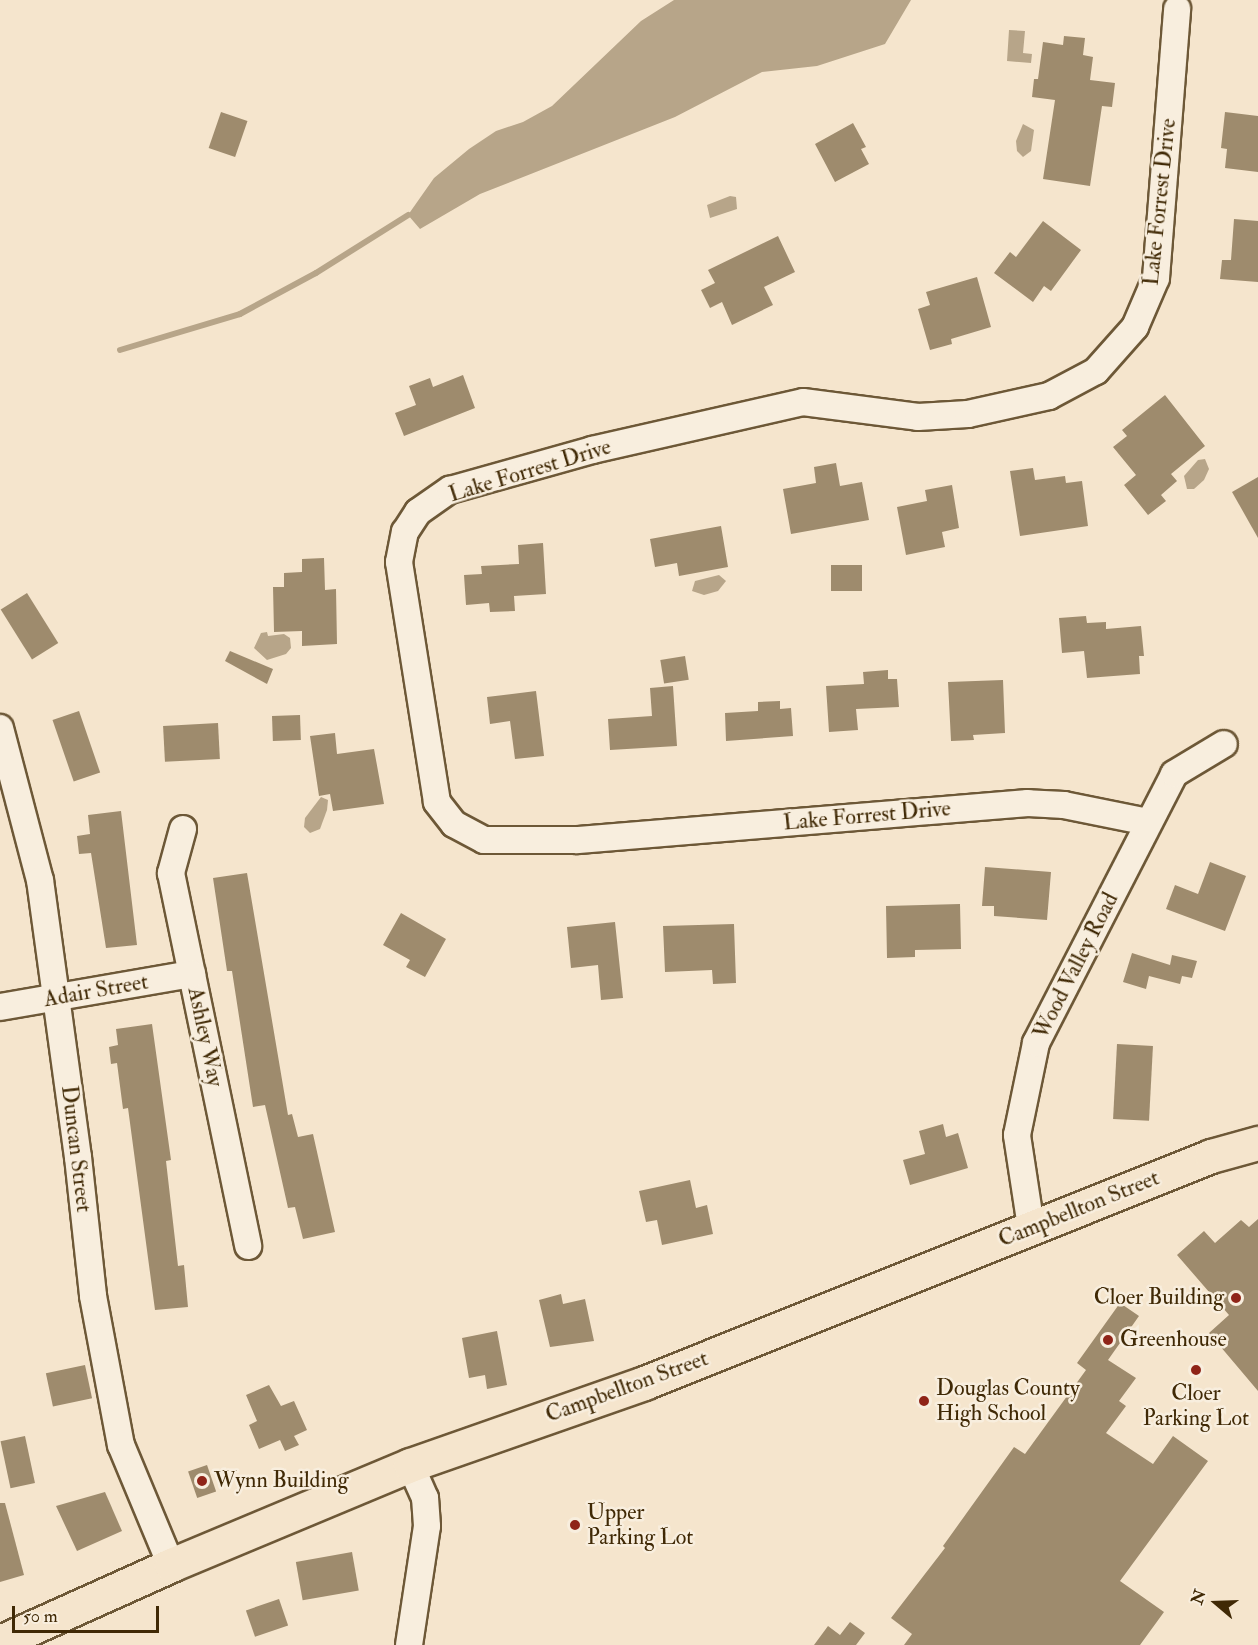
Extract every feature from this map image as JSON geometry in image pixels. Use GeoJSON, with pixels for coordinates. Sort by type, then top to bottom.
{"type":"FeatureCollection","features":[{"type":"Feature","properties":{"kind":"main road","name":"Campbellton Street"},"geometry":{"type":"LineString","coordinates":[[0,1642],[171,1564],[410,1465],[644,1383],[1211,1156],[1258,1143]]}},
{"type":"Feature","properties":{"kind":"street","name":"Lake Forrest Drive"},"geometry":{"type":"LineString","coordinates":[[1148,822],[1064,805],[1028,803],[576,840],[484,840],[454,824],[437,802],[399,562],[405,532],[418,512],[450,490],[592,450],[803,402],[918,417],[968,414],[1049,396],[1096,371],[1136,327],[1156,278],[1177,9]]}},
{"type":"Feature","properties":{"kind":"street","name":"Duncan Street"},"geometry":{"type":"LineString","coordinates":[[0,729],[40,880],[78,1157],[93,1296],[121,1445],[171,1564]]}},
{"type":"Feature","properties":{"kind":"street","name":"Wood Valley Road"},"geometry":{"type":"LineString","coordinates":[[1031,1227],[1017,1136],[1036,1042],[1173,774],[1224,744]]}},
{"type":"Feature","properties":{"kind":"street","name":"Ashley Way"},"geometry":{"type":"LineString","coordinates":[[183,829],[171,873],[248,1246]]}},
{"type":"Feature","properties":{"kind":"street","name":"Adair Street"},"geometry":{"type":"LineString","coordinates":[[0,1007],[192,974]]}},
{"type":"Feature","properties":{"kind":"street"},"geometry":{"type":"LineString","coordinates":[[409,1645],[427,1526],[425,1498],[410,1465]]}},
{"type":"Feature","properties":{"kind":"shaded area"},"geometry":{"type":"Polygon","coordinates":[[[674,0],[911,0],[885,44],[817,66],[762,72],[675,117],[480,194],[420,229],[408,215],[434,178],[469,149],[496,131],[523,122],[552,106],[641,21],[674,0]]]}},
{"type":"Feature","properties":{"kind":"shaded area"},"geometry":{"type":"Polygon","coordinates":[[[1009,30],[1025,31],[1023,53],[1032,54],[1031,63],[1007,61],[1009,30]]]}},
{"type":"Feature","properties":{"kind":"shaded area"},"geometry":{"type":"Polygon","coordinates":[[[1023,124],[1034,130],[1031,151],[1023,157],[1017,151],[1016,141],[1023,124]]]}},
{"type":"Feature","properties":{"kind":"shaded area"},"geometry":{"type":"Polygon","coordinates":[[[730,196],[736,197],[737,209],[710,218],[707,205],[730,196]]]}},
{"type":"Feature","properties":{"kind":"shaded area"},"geometry":{"type":"Polygon","coordinates":[[[1205,459],[1209,469],[1204,480],[1194,489],[1187,489],[1184,476],[1198,460],[1205,459]]]}},
{"type":"Feature","properties":{"kind":"shaded area"},"geometry":{"type":"Polygon","coordinates":[[[719,575],[726,581],[718,591],[704,595],[692,591],[695,581],[719,575]]]}},
{"type":"Feature","properties":{"kind":"shaded area"},"geometry":{"type":"Polygon","coordinates":[[[267,632],[268,636],[284,634],[290,638],[291,648],[286,654],[267,660],[254,648],[261,633],[267,632]]]}},
{"type":"Feature","properties":{"kind":"shaded area"},"geometry":{"type":"Polygon","coordinates":[[[321,797],[328,800],[327,810],[320,829],[310,833],[304,827],[305,818],[321,797]]]}},
{"type":"Feature","properties":{"kind":"building"},"geometry":{"type":"Polygon","coordinates":[[[1064,36],[1085,38],[1083,55],[1093,57],[1090,80],[1115,83],[1112,107],[1102,106],[1090,186],[1043,179],[1055,100],[1032,97],[1034,79],[1038,79],[1043,42],[1063,45],[1064,36]]]}},
{"type":"Feature","properties":{"kind":"building"},"geometry":{"type":"Polygon","coordinates":[[[221,112],[247,121],[235,157],[209,148],[221,112]]]}},
{"type":"Feature","properties":{"kind":"building"},"geometry":{"type":"Polygon","coordinates":[[[1225,112],[1258,116],[1258,172],[1225,168],[1227,149],[1221,148],[1225,112]]]}},
{"type":"Feature","properties":{"kind":"building"},"geometry":{"type":"Polygon","coordinates":[[[853,123],[866,147],[861,149],[869,164],[835,182],[815,144],[853,123]]]}},
{"type":"Feature","properties":{"kind":"building"},"geometry":{"type":"Polygon","coordinates":[[[1234,219],[1258,221],[1258,282],[1220,279],[1222,260],[1231,260],[1234,219]]]}},
{"type":"Feature","properties":{"kind":"building"},"geometry":{"type":"Polygon","coordinates":[[[1043,221],[1081,250],[1051,291],[1044,286],[1033,302],[994,273],[1010,252],[1016,257],[1043,221]]]}},
{"type":"Feature","properties":{"kind":"building"},"geometry":{"type":"Polygon","coordinates":[[[778,236],[795,272],[764,287],[773,305],[732,325],[722,302],[710,308],[701,290],[715,283],[708,270],[778,236]]]}},
{"type":"Feature","properties":{"kind":"building"},"geometry":{"type":"Polygon","coordinates":[[[977,277],[991,327],[951,339],[952,344],[930,350],[918,309],[930,305],[926,292],[977,277]]]}},
{"type":"Feature","properties":{"kind":"building"},"geometry":{"type":"Polygon","coordinates":[[[463,375],[475,408],[404,436],[395,413],[416,405],[409,386],[430,378],[433,387],[463,375]]]}},
{"type":"Feature","properties":{"kind":"building"},"geometry":{"type":"Polygon","coordinates":[[[1165,395],[1205,446],[1171,474],[1177,481],[1161,495],[1166,501],[1148,515],[1124,485],[1136,475],[1113,447],[1127,436],[1122,430],[1165,395]]]}},
{"type":"Feature","properties":{"kind":"building"},"geometry":{"type":"Polygon","coordinates":[[[836,463],[840,486],[862,482],[869,520],[791,534],[783,489],[816,483],[814,467],[836,463]]]}},
{"type":"Feature","properties":{"kind":"building"},"geometry":{"type":"Polygon","coordinates":[[[1033,468],[1035,480],[1065,476],[1066,483],[1082,481],[1088,526],[1020,536],[1010,471],[1033,468]]]}},
{"type":"Feature","properties":{"kind":"building"},"geometry":{"type":"Polygon","coordinates":[[[1258,477],[1258,538],[1232,492],[1258,477]]]}},
{"type":"Feature","properties":{"kind":"building"},"geometry":{"type":"Polygon","coordinates":[[[952,485],[959,528],[942,532],[945,547],[906,555],[897,507],[927,501],[925,490],[952,485]]]}},
{"type":"Feature","properties":{"kind":"building"},"geometry":{"type":"Polygon","coordinates":[[[721,526],[728,567],[679,576],[677,563],[655,567],[650,539],[721,526]]]}},
{"type":"Feature","properties":{"kind":"building"},"geometry":{"type":"Polygon","coordinates":[[[543,543],[546,594],[514,596],[515,611],[490,612],[489,603],[466,605],[464,575],[482,574],[481,566],[519,564],[518,545],[543,543]]]}},
{"type":"Feature","properties":{"kind":"building"},"geometry":{"type":"Polygon","coordinates":[[[324,558],[325,590],[336,589],[337,644],[302,646],[302,631],[274,632],[273,587],[284,587],[284,573],[302,572],[302,559],[324,558]]]}},
{"type":"Feature","properties":{"kind":"building"},"geometry":{"type":"Polygon","coordinates":[[[831,565],[862,565],[862,591],[831,591],[831,565]]]}},
{"type":"Feature","properties":{"kind":"building"},"geometry":{"type":"Polygon","coordinates":[[[27,593],[58,643],[32,659],[1,609],[27,593]]]}},
{"type":"Feature","properties":{"kind":"building"},"geometry":{"type":"Polygon","coordinates":[[[1086,616],[1087,623],[1106,622],[1106,629],[1141,626],[1144,656],[1139,656],[1140,674],[1087,678],[1084,651],[1062,653],[1059,618],[1086,616]]]}},
{"type":"Feature","properties":{"kind":"building"},"geometry":{"type":"Polygon","coordinates":[[[230,651],[273,669],[267,684],[225,661],[230,651]]]}},
{"type":"Feature","properties":{"kind":"building"},"geometry":{"type":"Polygon","coordinates":[[[685,656],[689,680],[664,684],[660,660],[685,656]]]}},
{"type":"Feature","properties":{"kind":"building"},"geometry":{"type":"Polygon","coordinates":[[[888,670],[888,679],[897,679],[899,707],[856,709],[858,730],[829,732],[826,686],[864,684],[863,672],[888,670]]]}},
{"type":"Feature","properties":{"kind":"building"},"geometry":{"type":"Polygon","coordinates":[[[1003,680],[1005,733],[973,735],[974,740],[951,741],[948,682],[1003,680]]]}},
{"type":"Feature","properties":{"kind":"building"},"geometry":{"type":"Polygon","coordinates":[[[673,686],[677,746],[610,750],[608,719],[652,716],[650,688],[673,686]]]}},
{"type":"Feature","properties":{"kind":"building"},"geometry":{"type":"Polygon","coordinates":[[[536,691],[544,756],[515,759],[510,721],[490,724],[487,697],[536,691]]]}},
{"type":"Feature","properties":{"kind":"building"},"geometry":{"type":"Polygon","coordinates":[[[780,701],[780,709],[791,708],[793,736],[726,741],[725,713],[758,711],[758,702],[780,701]]]}},
{"type":"Feature","properties":{"kind":"building"},"geometry":{"type":"Polygon","coordinates":[[[79,711],[100,772],[74,782],[53,720],[79,711]]]}},
{"type":"Feature","properties":{"kind":"building"},"geometry":{"type":"Polygon","coordinates":[[[300,715],[301,740],[273,741],[272,716],[300,715]]]}},
{"type":"Feature","properties":{"kind":"building"},"geometry":{"type":"Polygon","coordinates":[[[218,723],[220,759],[165,762],[163,726],[218,723]]]}},
{"type":"Feature","properties":{"kind":"building"},"geometry":{"type":"Polygon","coordinates":[[[335,733],[337,754],[374,749],[384,804],[333,811],[330,794],[319,796],[310,736],[335,733]]]}},
{"type":"Feature","properties":{"kind":"building"},"geometry":{"type":"Polygon","coordinates":[[[121,811],[137,945],[106,948],[91,853],[79,854],[77,836],[90,834],[88,815],[121,811]]]}},
{"type":"Feature","properties":{"kind":"building"},"geometry":{"type":"Polygon","coordinates":[[[1210,862],[1246,876],[1225,931],[1166,909],[1175,885],[1198,894],[1210,862]]]}},
{"type":"Feature","properties":{"kind":"building"},"geometry":{"type":"Polygon","coordinates":[[[985,867],[1051,872],[1047,920],[994,916],[994,906],[982,906],[985,867]]]}},
{"type":"Feature","properties":{"kind":"building"},"geometry":{"type":"Polygon","coordinates":[[[247,873],[288,1115],[292,1114],[298,1137],[313,1134],[335,1232],[303,1239],[295,1207],[288,1208],[265,1105],[253,1107],[232,971],[227,971],[213,878],[247,873]]]}},
{"type":"Feature","properties":{"kind":"building"},"geometry":{"type":"Polygon","coordinates":[[[960,904],[961,949],[915,950],[915,957],[887,958],[886,906],[960,904]]]}},
{"type":"Feature","properties":{"kind":"building"},"geometry":{"type":"Polygon","coordinates":[[[401,913],[446,939],[425,977],[406,967],[410,960],[383,945],[401,913]]]}},
{"type":"Feature","properties":{"kind":"building"},"geometry":{"type":"Polygon","coordinates":[[[615,922],[623,998],[601,1000],[598,965],[571,968],[567,927],[615,922]]]}},
{"type":"Feature","properties":{"kind":"building"},"geometry":{"type":"Polygon","coordinates":[[[734,924],[736,983],[713,984],[712,970],[665,972],[663,926],[734,924]]]}},
{"type":"Feature","properties":{"kind":"building"},"geometry":{"type":"Polygon","coordinates":[[[1132,953],[1170,965],[1172,955],[1197,961],[1192,978],[1182,976],[1180,984],[1149,976],[1146,989],[1123,982],[1132,953]]]}},
{"type":"Feature","properties":{"kind":"building"},"geometry":{"type":"Polygon","coordinates":[[[152,1024],[171,1160],[166,1161],[178,1266],[184,1265],[188,1307],[155,1310],[128,1108],[123,1109],[117,1063],[111,1064],[109,1047],[118,1045],[116,1029],[152,1024]]]}},
{"type":"Feature","properties":{"kind":"building"},"geometry":{"type":"Polygon","coordinates":[[[1117,1044],[1153,1046],[1149,1121],[1113,1119],[1117,1044]]]}},
{"type":"Feature","properties":{"kind":"building"},"geometry":{"type":"Polygon","coordinates":[[[943,1124],[946,1137],[958,1133],[968,1168],[910,1185],[903,1160],[925,1154],[919,1131],[943,1124]]]}},
{"type":"Feature","properties":{"kind":"building"},"geometry":{"type":"Polygon","coordinates":[[[690,1180],[696,1208],[707,1205],[713,1234],[662,1245],[657,1220],[646,1222],[639,1191],[690,1180]]]}},
{"type":"Feature","properties":{"kind":"building","name":"Cloer Building"},"geometry":{"type":"Polygon","coordinates":[[[1258,1219],[1258,1391],[1209,1333],[1229,1315],[1177,1255],[1204,1231],[1215,1243],[1241,1220],[1249,1227],[1258,1219]]]}},
{"type":"Feature","properties":{"kind":"building"},"geometry":{"type":"Polygon","coordinates":[[[561,1294],[563,1304],[585,1299],[594,1341],[550,1347],[539,1300],[561,1294]]]}},
{"type":"Feature","properties":{"kind":"building"},"geometry":{"type":"Polygon","coordinates":[[[1120,1303],[1139,1316],[1108,1360],[1136,1378],[1119,1401],[1126,1406],[1106,1433],[1153,1464],[1173,1436],[1208,1461],[1120,1581],[1164,1612],[1140,1645],[904,1645],[912,1634],[891,1618],[945,1548],[943,1546],[1014,1447],[1025,1454],[1086,1370],[1077,1363],[1120,1303]]]}},
{"type":"Feature","properties":{"kind":"building"},"geometry":{"type":"Polygon","coordinates":[[[497,1331],[507,1385],[487,1389],[485,1375],[469,1378],[462,1338],[497,1331]]]}},
{"type":"Feature","properties":{"kind":"building"},"geometry":{"type":"Polygon","coordinates":[[[85,1365],[92,1398],[53,1407],[46,1373],[85,1365]]]}},
{"type":"Feature","properties":{"kind":"building"},"geometry":{"type":"Polygon","coordinates":[[[269,1385],[281,1406],[294,1401],[307,1430],[294,1436],[299,1445],[285,1451],[280,1440],[259,1449],[249,1425],[257,1421],[246,1395],[269,1385]]]}},
{"type":"Feature","properties":{"kind":"building"},"geometry":{"type":"Polygon","coordinates":[[[25,1436],[35,1483],[11,1488],[1,1441],[25,1436]]]}},
{"type":"Feature","properties":{"kind":"building","name":"Wynn Building"},"geometry":{"type":"Polygon","coordinates":[[[207,1465],[216,1491],[197,1498],[188,1472],[207,1465]]]}},
{"type":"Feature","properties":{"kind":"building"},"geometry":{"type":"Polygon","coordinates":[[[105,1492],[122,1531],[77,1551],[56,1506],[105,1492]]]}},
{"type":"Feature","properties":{"kind":"building"},"geometry":{"type":"Polygon","coordinates":[[[0,1503],[5,1503],[24,1575],[0,1582],[0,1503]]]}},
{"type":"Feature","properties":{"kind":"building"},"geometry":{"type":"Polygon","coordinates":[[[352,1552],[359,1590],[303,1600],[296,1562],[352,1552]]]}},
{"type":"Feature","properties":{"kind":"building"},"geometry":{"type":"Polygon","coordinates":[[[279,1599],[288,1625],[255,1637],[246,1610],[279,1599]]]}},
{"type":"Feature","properties":{"kind":"building"},"geometry":{"type":"Polygon","coordinates":[[[850,1622],[865,1633],[856,1645],[814,1645],[828,1626],[840,1635],[850,1622]]]}},
{"type":"Feature","properties":{"kind":"waterway"},"geometry":{"type":"LineString","coordinates":[[120,350],[240,314],[316,273],[408,215]]}},
{"type":"Feature","properties":{"kind":"place","name":"Cloer Building"},"geometry":{"type":"Point","coordinates":[1236,1298]}},
{"type":"Feature","properties":{"kind":"place","name":"Greenhouse"},"geometry":{"type":"Point","coordinates":[1108,1340]}},
{"type":"Feature","properties":{"kind":"place","name":"Cloer Parking Lot"},"geometry":{"type":"Point","coordinates":[1196,1370]}},
{"type":"Feature","properties":{"kind":"place","name":"Douglas County High School"},"geometry":{"type":"Point","coordinates":[924,1401]}},
{"type":"Feature","properties":{"kind":"place","name":"Wynn Building"},"geometry":{"type":"Point","coordinates":[202,1481]}},
{"type":"Feature","properties":{"kind":"place","name":"Upper Parking Lot"},"geometry":{"type":"Point","coordinates":[575,1525]}}]}
